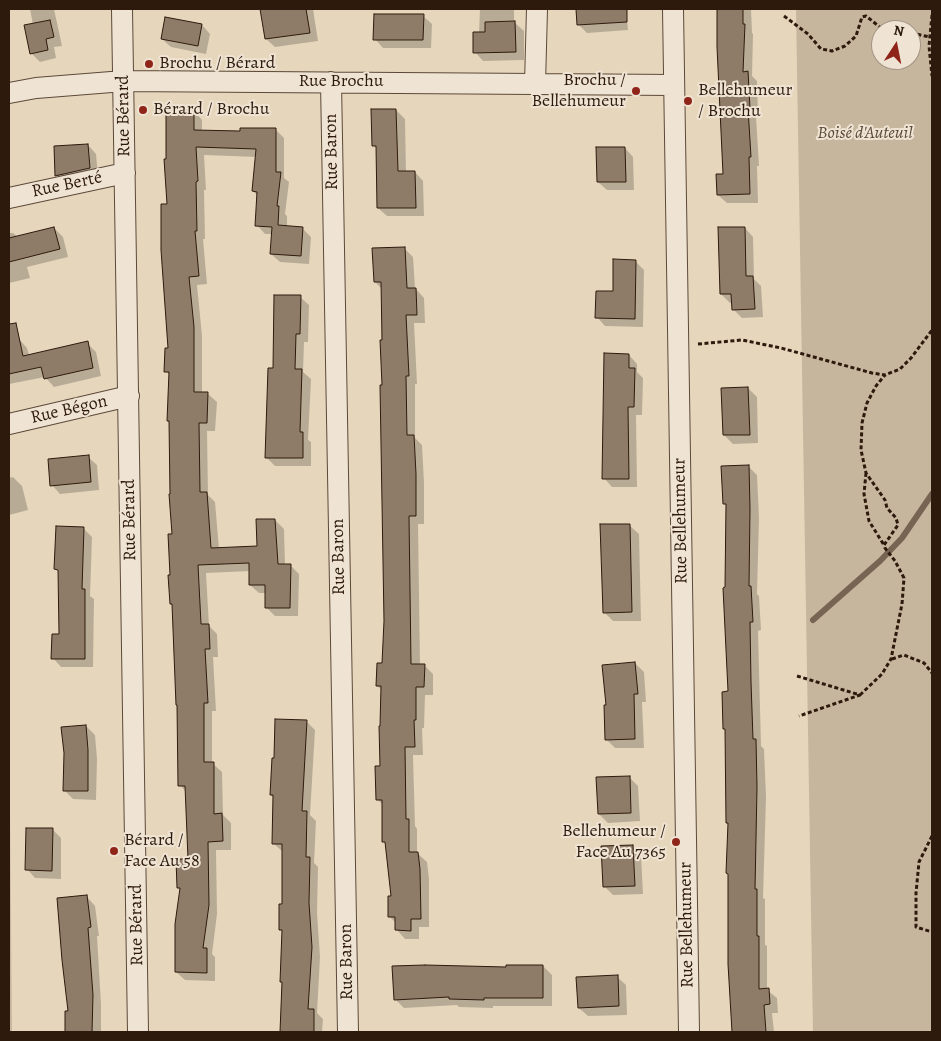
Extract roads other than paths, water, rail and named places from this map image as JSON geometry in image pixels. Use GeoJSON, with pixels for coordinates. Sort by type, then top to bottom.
{"type":"FeatureCollection","features":[{"type":"Feature","properties":{"kind":"street","name":"Rue Bérard"},"geometry":{"type":"LineString","coordinates":[[122,9],[138,1032]]}},
{"type":"Feature","properties":{"kind":"street"},"geometry":{"type":"LineString","coordinates":[[534,84],[536,9]]}},
{"type":"Feature","properties":{"kind":"street","name":"Rue Bellehumeur"},"geometry":{"type":"LineString","coordinates":[[673,9],[689,1032]]}},
{"type":"Feature","properties":{"kind":"street","name":"Rue Brochu"},"geometry":{"type":"LineString","coordinates":[[9,93],[36,88],[124,81],[674,85]]}},
{"type":"Feature","properties":{"kind":"street","name":"Rue Baron"},"geometry":{"type":"LineString","coordinates":[[331,82],[348,1032]]}},
{"type":"Feature","properties":{"kind":"street","name":"Rue Berté"},"geometry":{"type":"LineString","coordinates":[[9,198],[125,173]]}},
{"type":"Feature","properties":{"kind":"street","name":"Rue Bégon"},"geometry":{"type":"LineString","coordinates":[[9,424],[128,396]]}},
{"type":"Feature","properties":{"kind":"waterway"},"geometry":{"type":"LineString","coordinates":[[813,620],[880,561],[902,538],[932,494]]}},
{"type":"Feature","properties":{"kind":"place","name":"Brochu / Bérard"},"geometry":{"type":"Point","coordinates":[149,64]}},
{"type":"Feature","properties":{"kind":"place","name":"Brochu / Bellehumeur"},"geometry":{"type":"Point","coordinates":[636,91]}},
{"type":"Feature","properties":{"kind":"place","name":"Bellehumeur / Brochu"},"geometry":{"type":"Point","coordinates":[688,101]}},
{"type":"Feature","properties":{"kind":"place","name":"Bérard / Brochu"},"geometry":{"type":"Point","coordinates":[143,110]}},
{"type":"Feature","properties":{"kind":"place","name":"Bellehumeur / Face Au 7365"},"geometry":{"type":"Point","coordinates":[676,842]}},
{"type":"Feature","properties":{"kind":"place","name":"Bérard / Face Au 58"},"geometry":{"type":"Point","coordinates":[114,851]}},
{"type":"Feature","properties":{"kind":"park label","name":"Boisé d'Auteuil"},"geometry":{"type":"Point","coordinates":[865,134]}}]}
